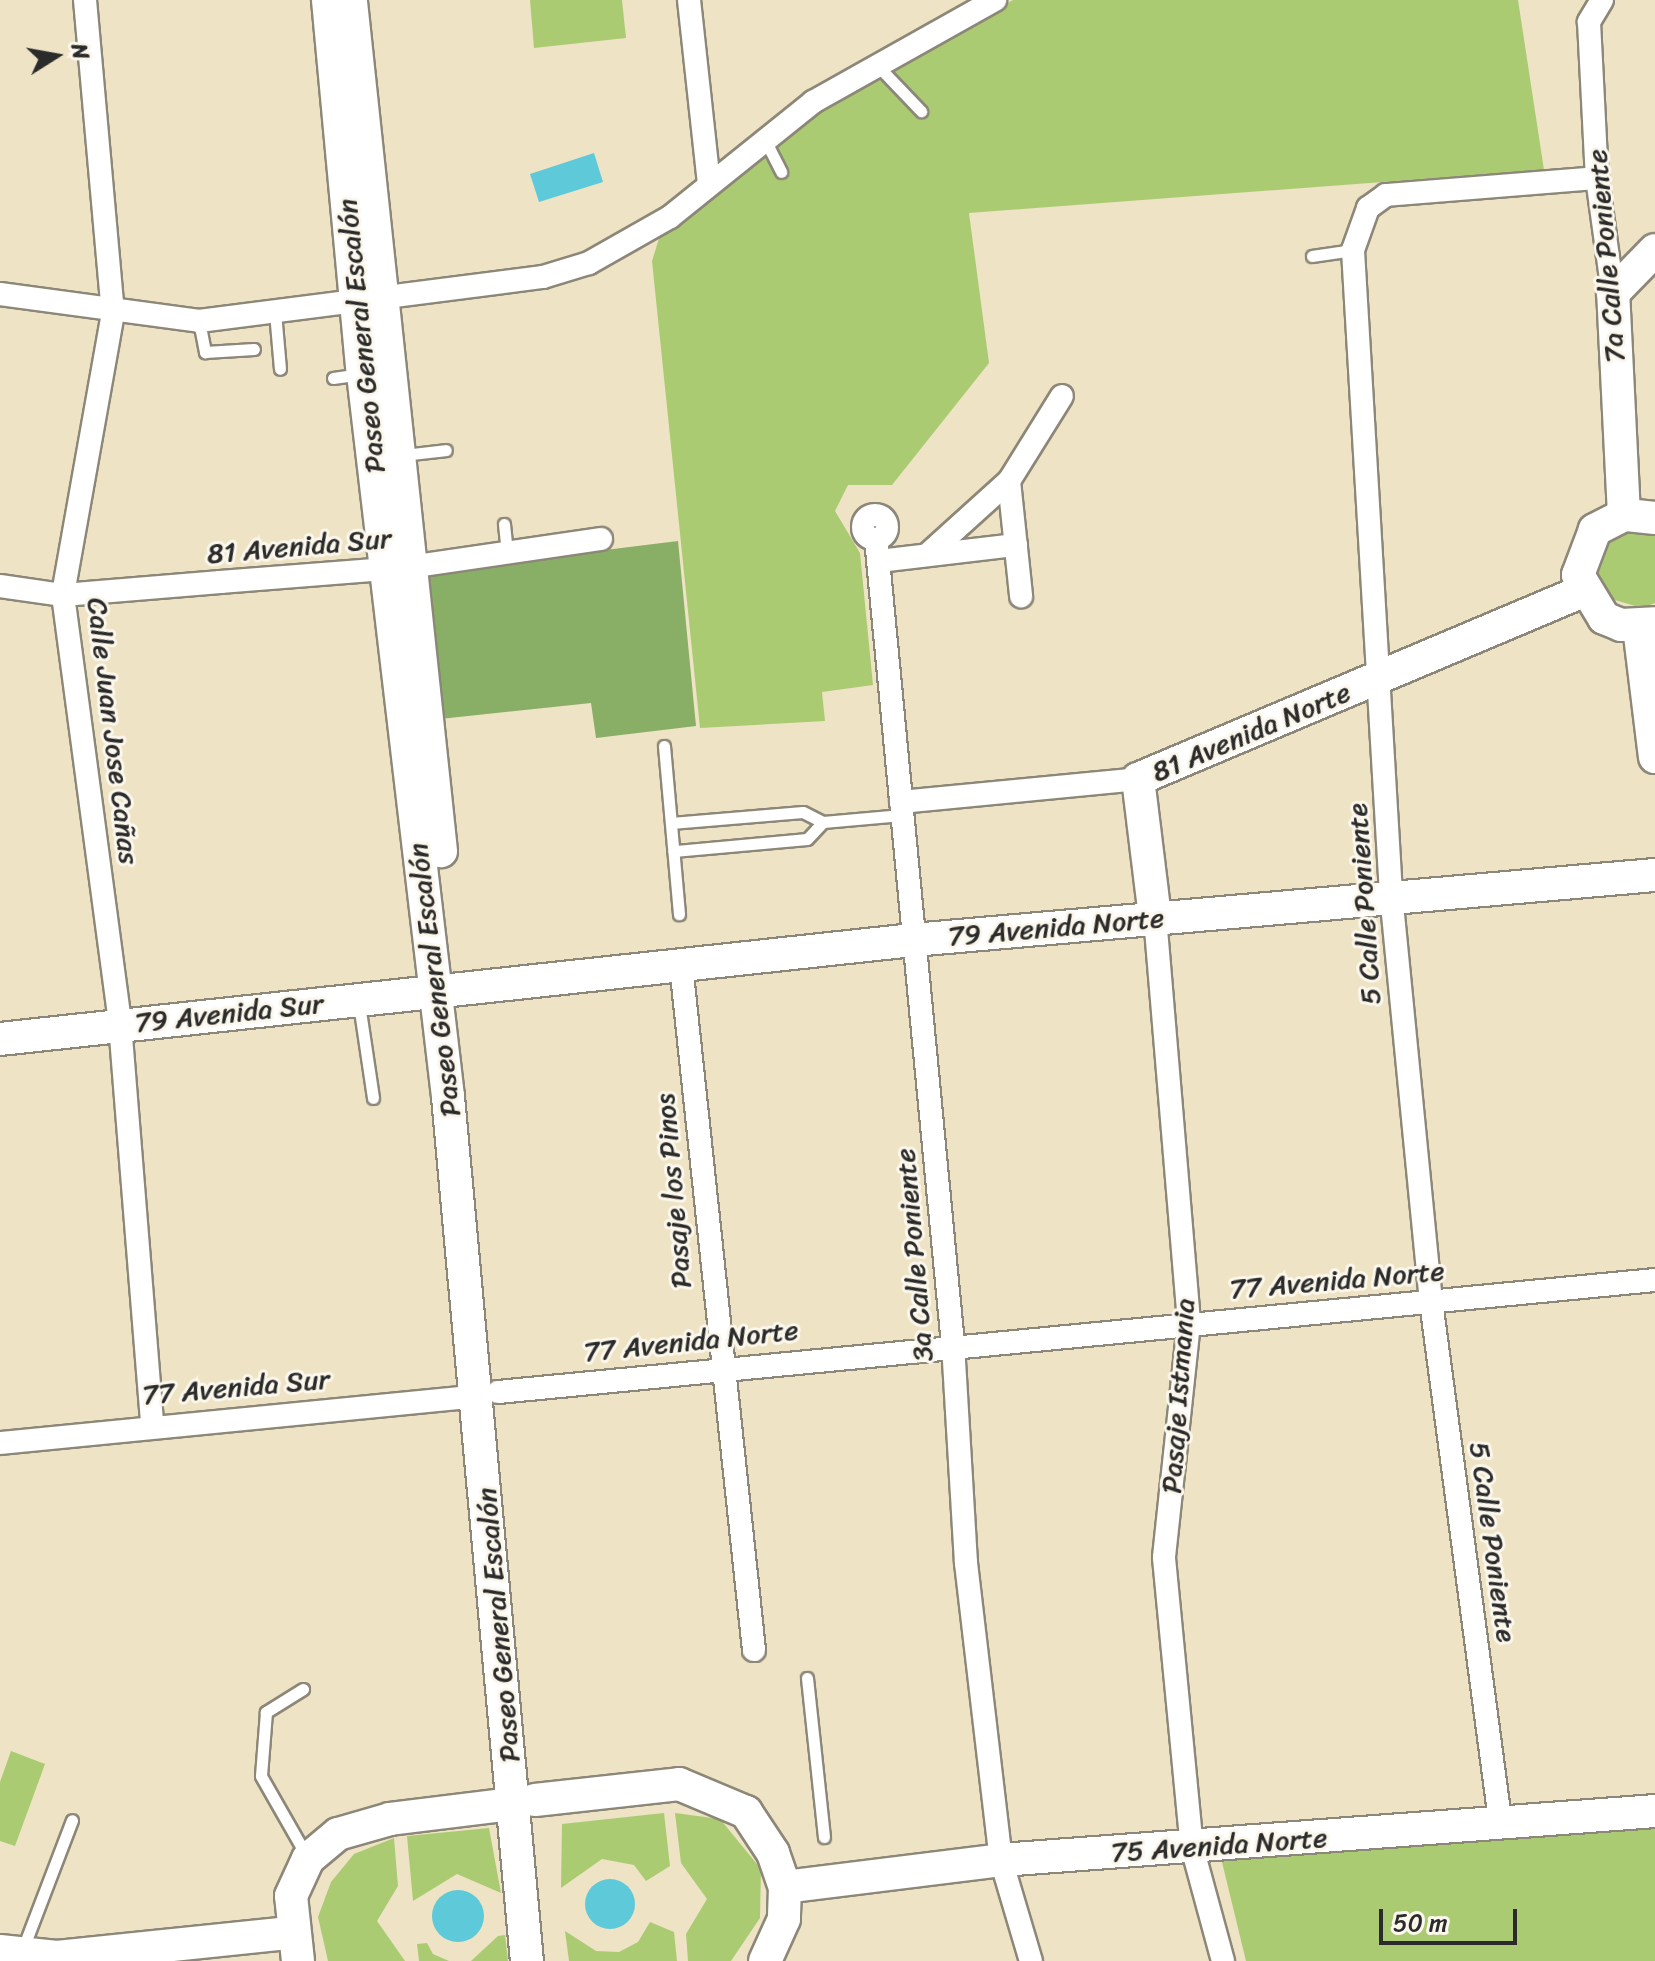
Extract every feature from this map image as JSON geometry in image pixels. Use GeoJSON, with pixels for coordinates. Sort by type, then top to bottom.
{"type":"FeatureCollection","features":[{"type":"Feature","properties":{"kind":"main road","name":"Paseo General Escalón"},"geometry":{"type":"LineString","coordinates":[[328,0],[369,299],[399,456],[397,568]]}},
{"type":"Feature","properties":{"kind":"main road","name":"Paseo General Escalón"},"geometry":{"type":"LineString","coordinates":[[351,0],[369,299],[348,376],[397,568],[447,990],[488,1394],[524,1802],[549,1961]]}},
{"type":"Feature","properties":{"kind":"main road"},"geometry":{"type":"LineString","coordinates":[[1613,293],[1655,250]]}},
{"type":"Feature","properties":{"kind":"main road","name":"7a Calle Poniente"},"geometry":{"type":"LineString","coordinates":[[1613,293],[1640,516]]}},
{"type":"Feature","properties":{"kind":"main road"},"geometry":{"type":"LineString","coordinates":[[1640,516],[1585,543],[1582,591],[1604,618],[1647,625],[1655,757]]}},
{"type":"Feature","properties":{"kind":"main road","name":"81 Avenida Norte"},"geometry":{"type":"LineString","coordinates":[[1138,779],[1582,591]]}},
{"type":"Feature","properties":{"kind":"main road","name":"Pasaje Istmania"},"geometry":{"type":"LineString","coordinates":[[1138,779],[1155,917]]}},
{"type":"Feature","properties":{"kind":"main road","name":"79 Avenida Norte"},"geometry":{"type":"LineString","coordinates":[[447,990],[913,940],[1391,894],[1655,875]]}},
{"type":"Feature","properties":{"kind":"main road","name":"79 Avenida Sur"},"geometry":{"type":"LineString","coordinates":[[0,1039],[447,990]]}},
{"type":"Feature","properties":{"kind":"main road"},"geometry":{"type":"LineString","coordinates":[[11,1952],[56,1959],[294,1947],[291,1896],[308,1859],[338,1834],[365,1824],[524,1802],[702,1788],[746,1812],[773,1853],[785,1887],[784,1919],[765,1961]]}},
{"type":"Feature","properties":{"kind":"main road","name":"Paseo General Escalón"},"geometry":{"type":"LineString","coordinates":[[524,1802],[527,1961]]}},
{"type":"Feature","properties":{"kind":"main road","name":"75 Avenida Norte"},"geometry":{"type":"LineString","coordinates":[[785,1887],[1001,1860],[1501,1827],[1655,1811]]}},
{"type":"Feature","properties":{"kind":"street","name":"Calle Juan Jose Cañas"},"geometry":{"type":"LineString","coordinates":[[85,0],[113,313],[63,595],[120,1024],[152,1424]]}},
{"type":"Feature","properties":{"kind":"street"},"geometry":{"type":"LineString","coordinates":[[689,0],[709,183]]}},
{"type":"Feature","properties":{"kind":"street"},"geometry":{"type":"LineString","coordinates":[[0,294],[113,313],[199,321],[369,299],[589,263],[670,217],[764,138],[877,65],[995,0]]}},
{"type":"Feature","properties":{"kind":"street","name":"7a Calle Poniente"},"geometry":{"type":"LineString","coordinates":[[1602,0],[1589,22],[1597,178],[1613,293]]}},
{"type":"Feature","properties":{"kind":"street","name":"5 Calle Poniente"},"geometry":{"type":"LineString","coordinates":[[1501,1827],[1431,1302],[1391,894],[1353,250],[1368,208],[1386,195],[1597,178]]}},
{"type":"Feature","properties":{"kind":"street"},"geometry":{"type":"LineString","coordinates":[[927,555],[1009,481],[1062,396]]}},
{"type":"Feature","properties":{"kind":"street"},"geometry":{"type":"LineString","coordinates":[[1009,481],[1021,596]]}},
{"type":"Feature","properties":{"kind":"street","name":"81 Avenida Sur"},"geometry":{"type":"LineString","coordinates":[[0,586],[63,595],[397,568],[601,539]]}},
{"type":"Feature","properties":{"kind":"street"},"geometry":{"type":"LineString","coordinates":[[927,555],[1016,545]]}},
{"type":"Feature","properties":{"kind":"street","name":"3a Calle Poniente"},"geometry":{"type":"LineString","coordinates":[[927,555],[878,550],[953,1344],[966,1563],[1001,1860],[1031,1961]]}},
{"type":"Feature","properties":{"kind":"street","name":"81 Avenida Norte"},"geometry":{"type":"LineString","coordinates":[[902,808],[1138,779]]}},
{"type":"Feature","properties":{"kind":"street","name":"Pasaje Istmania"},"geometry":{"type":"LineString","coordinates":[[1155,917],[1189,1323],[1164,1558],[1192,1847],[1223,1961]]}},
{"type":"Feature","properties":{"kind":"street","name":"Pasaje los Pinos"},"geometry":{"type":"LineString","coordinates":[[681,965],[719,1367],[754,1650]]}},
{"type":"Feature","properties":{"kind":"street","name":"77 Avenida Norte"},"geometry":{"type":"LineString","coordinates":[[488,1394],[953,1344],[1655,1280]]}},
{"type":"Feature","properties":{"kind":"street","name":"77 Avenida Sur"},"geometry":{"type":"LineString","coordinates":[[0,1443],[152,1424],[488,1394]]}},
{"type":"Feature","properties":{"kind":"lane"},"geometry":{"type":"LineString","coordinates":[[877,65],[921,111]]}},
{"type":"Feature","properties":{"kind":"lane"},"geometry":{"type":"LineString","coordinates":[[764,138],[781,172]]}},
{"type":"Feature","properties":{"kind":"lane"},"geometry":{"type":"LineString","coordinates":[[1312,256],[1353,250]]}},
{"type":"Feature","properties":{"kind":"lane"},"geometry":{"type":"LineString","coordinates":[[275,312],[280,369]]}},
{"type":"Feature","properties":{"kind":"lane"},"geometry":{"type":"LineString","coordinates":[[199,321],[205,352],[254,349]]}},
{"type":"Feature","properties":{"kind":"lane"},"geometry":{"type":"LineString","coordinates":[[399,456],[446,450]]}},
{"type":"Feature","properties":{"kind":"lane"},"geometry":{"type":"LineString","coordinates":[[504,524],[507,554]]}},
{"type":"Feature","properties":{"kind":"lane"},"geometry":{"type":"LineString","coordinates":[[664,746],[679,914]]}},
{"type":"Feature","properties":{"kind":"lane"},"geometry":{"type":"LineString","coordinates":[[671,823],[803,812],[823,822],[902,808]]}},
{"type":"Feature","properties":{"kind":"lane"},"geometry":{"type":"LineString","coordinates":[[674,851],[807,839],[823,822]]}},
{"type":"Feature","properties":{"kind":"lane"},"geometry":{"type":"LineString","coordinates":[[358,999],[373,1098]]}},
{"type":"Feature","properties":{"kind":"lane"},"geometry":{"type":"LineString","coordinates":[[807,1678],[824,1837]]}},
{"type":"Feature","properties":{"kind":"lane"},"geometry":{"type":"LineString","coordinates":[[303,1689],[266,1712],[261,1776],[308,1859]]}},
{"type":"Feature","properties":{"kind":"lane"},"geometry":{"type":"LineString","coordinates":[[11,1952],[72,1820]]}},
{"type":"Feature","properties":{"kind":"green space"},"geometry":{"type":"Polygon","coordinates":[[[530,0],[622,0],[626,38],[534,48],[530,0]]]}},
{"type":"Feature","properties":{"kind":"green space"},"geometry":{"type":"Polygon","coordinates":[[[1013,0],[1518,0],[1544,170],[969,213],[989,363],[892,485],[848,485],[835,511],[860,553],[873,685],[822,692],[825,721],[700,728],[652,261],[661,232],[815,108],[1013,0]]]}},
{"type":"Feature","properties":{"kind":"green space"},"geometry":{"type":"Polygon","coordinates":[[[1626,531],[1655,536],[1655,603],[1642,608],[1608,598],[1597,577],[1606,542],[1626,531]]]}},
{"type":"Feature","properties":{"kind":"green space"},"geometry":{"type":"Polygon","coordinates":[[[678,541],[696,726],[596,738],[591,703],[440,719],[427,572],[678,541]]]}},
{"type":"Feature","properties":{"kind":"green space"},"geometry":{"type":"Polygon","coordinates":[[[11,1751],[45,1764],[15,1846],[0,1841],[0,1782],[11,1751]]]}},
{"type":"Feature","properties":{"kind":"green space"},"geometry":{"type":"Polygon","coordinates":[[[664,1813],[670,1866],[646,1881],[634,1865],[602,1859],[561,1888],[562,1824],[664,1813]]]}},
{"type":"Feature","properties":{"kind":"green space"},"geometry":{"type":"Polygon","coordinates":[[[675,1813],[720,1819],[761,1869],[760,1918],[731,1961],[688,1961],[686,1934],[707,1899],[681,1863],[675,1813]]]}},
{"type":"Feature","properties":{"kind":"green space"},"geometry":{"type":"Polygon","coordinates":[[[1655,1816],[1655,1961],[1246,1961],[1221,1858],[1655,1816]]]}},
{"type":"Feature","properties":{"kind":"green space"},"geometry":{"type":"Polygon","coordinates":[[[489,1828],[501,1893],[457,1874],[413,1901],[407,1836],[489,1828]]]}},
{"type":"Feature","properties":{"kind":"green space"},"geometry":{"type":"Polygon","coordinates":[[[394,1838],[398,1886],[377,1921],[405,1961],[328,1961],[318,1917],[331,1882],[354,1854],[394,1838]]]}},
{"type":"Feature","properties":{"kind":"green space"},"geometry":{"type":"Polygon","coordinates":[[[650,1922],[674,1932],[677,1961],[569,1961],[565,1931],[596,1951],[619,1952],[638,1942],[650,1922]]]}},
{"type":"Feature","properties":{"kind":"green space"},"geometry":{"type":"Polygon","coordinates":[[[505,1935],[508,1961],[471,1961],[498,1936],[505,1935]]]}},
{"type":"Feature","properties":{"kind":"green space"},"geometry":{"type":"Polygon","coordinates":[[[427,1943],[433,1954],[449,1961],[419,1961],[417,1944],[427,1943]]]}},
{"type":"Feature","properties":{"kind":"water"},"geometry":{"type":"Polygon","coordinates":[[[594,153],[603,182],[539,202],[530,174],[594,153]]]}},
{"type":"Feature","properties":{"kind":"water"},"geometry":{"type":"Polygon","coordinates":[[[610,1879],[627,1887],[635,1904],[627,1921],[610,1929],[593,1921],[585,1904],[593,1887],[610,1879]]]}},
{"type":"Feature","properties":{"kind":"water"},"geometry":{"type":"Polygon","coordinates":[[[458,1890],[476,1898],[484,1916],[476,1934],[458,1942],[440,1934],[432,1916],[440,1898],[458,1890]]]}}]}
